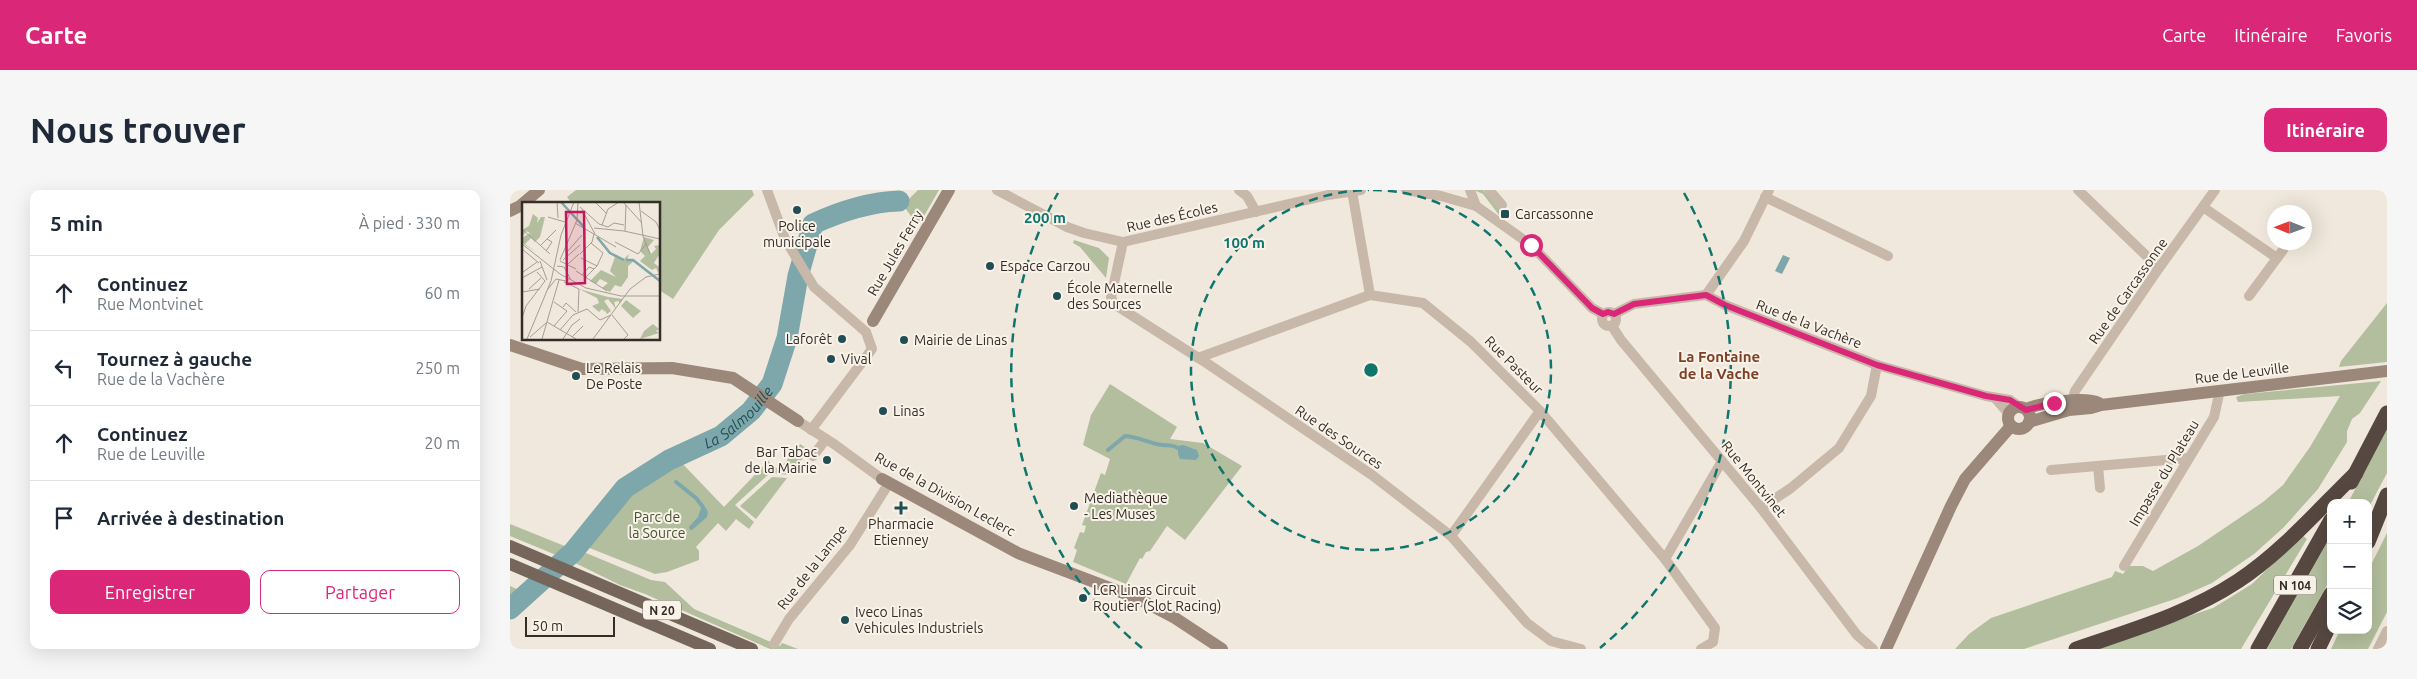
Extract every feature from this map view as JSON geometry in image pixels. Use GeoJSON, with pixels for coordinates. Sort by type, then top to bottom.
{"type":"FeatureCollection","features":[{"type":"Feature","properties":{"kind":"highway"},"geometry":{"type":"LineString","coordinates":[[2342,499],[2387,413]]}},
{"type":"Feature","properties":{"kind":"highway"},"geometry":{"type":"LineString","coordinates":[[2076,649],[2177,614],[2207,600],[2239,581],[2272,555],[2356,473]]}},
{"type":"Feature","properties":{"kind":"highway"},"geometry":{"type":"LineString","coordinates":[[2372,521],[2387,495]]}},
{"type":"Feature","properties":{"kind":"highway"},"geometry":{"type":"LineString","coordinates":[[2372,532],[2387,495]]}},
{"type":"Feature","properties":{"kind":"highway","name":"N 104"},"geometry":{"type":"LineString","coordinates":[[2258,649],[2327,527]]}},
{"type":"Feature","properties":{"kind":"highway","name":"N 104"},"geometry":{"type":"LineString","coordinates":[[2300,649],[2327,601]]}},
{"type":"Feature","properties":{"kind":"highway"},"geometry":{"type":"LineString","coordinates":[[2318,649],[2327,630]]}},
{"type":"Feature","properties":{"kind":"main road","name":"N 20"},"geometry":{"type":"LineString","coordinates":[[510,546],[752,649]]}},
{"type":"Feature","properties":{"kind":"main road","name":"N 20"},"geometry":{"type":"LineString","coordinates":[[510,564],[710,649]]}},
{"type":"Feature","properties":{"kind":"street"},"geometry":{"type":"LineString","coordinates":[[525,202],[539,190]]}},
{"type":"Feature","properties":{"kind":"street"},"geometry":{"type":"LineString","coordinates":[[767,190],[784,239],[814,286],[870,326],[872,350],[811,430]]}},
{"type":"Feature","properties":{"kind":"street","name":"Rue Jules Ferry"},"geometry":{"type":"LineString","coordinates":[[870,326],[949,190]]}},
{"type":"Feature","properties":{"kind":"street","name":"Rue des Écoles"},"geometry":{"type":"LineString","coordinates":[[997,190],[1067,227],[1123,242],[1356,190]]}},
{"type":"Feature","properties":{"kind":"street"},"geometry":{"type":"LineString","coordinates":[[1239,190],[1247,196],[1256,212]]}},
{"type":"Feature","properties":{"kind":"street"},"geometry":{"type":"LineString","coordinates":[[1356,190],[1370,295]]}},
{"type":"Feature","properties":{"kind":"street"},"geometry":{"type":"LineString","coordinates":[[1406,190],[1441,196],[1476,206]]}},
{"type":"Feature","properties":{"kind":"street"},"geometry":{"type":"LineString","coordinates":[[1470,190],[1476,206]]}},
{"type":"Feature","properties":{"kind":"street"},"geometry":{"type":"LineString","coordinates":[[1489,190],[1502,205]]}},
{"type":"Feature","properties":{"kind":"street"},"geometry":{"type":"LineString","coordinates":[[2078,190],[2159,268]]}},
{"type":"Feature","properties":{"kind":"street","name":"Rue de Carcassonne"},"geometry":{"type":"LineString","coordinates":[[2071,405],[2075,392],[2159,268],[2215,190]]}},
{"type":"Feature","properties":{"kind":"street"},"geometry":{"type":"LineString","coordinates":[[1603,314],[1608,312],[1614,314],[1634,304],[1706,295],[1744,241],[1767,194],[1888,256]]}},
{"type":"Feature","properties":{"kind":"street"},"geometry":{"type":"LineString","coordinates":[[510,211],[522,204]]}},
{"type":"Feature","properties":{"kind":"street","name":"Rue Montvinet"},"geometry":{"type":"LineString","coordinates":[[1476,206],[1524,239],[1592,308],[1603,314],[1603,324],[1612,326],[1621,340],[1761,508],[1857,635],[1874,649]]}},
{"type":"Feature","properties":{"kind":"street"},"geometry":{"type":"LineString","coordinates":[[2203,207],[2280,254],[2249,296]]}},
{"type":"Feature","properties":{"kind":"street","name":"Rue des Sources"},"geometry":{"type":"LineString","coordinates":[[1123,242],[1111,297],[1114,304],[1372,475],[1451,536],[1527,623],[1551,641],[1581,649]]}},
{"type":"Feature","properties":{"kind":"street","name":"Rue Pasteur"},"geometry":{"type":"LineString","coordinates":[[1198,358],[1370,295],[1423,303],[1471,342],[1540,410],[1665,559],[1715,628],[1713,642],[1701,649]]}},
{"type":"Feature","properties":{"kind":"street","name":"Rue de la Vachère"},"geometry":{"type":"LineString","coordinates":[[1706,295],[1725,305],[1877,365],[1995,398],[2010,400],[2019,416]]}},
{"type":"Feature","properties":{"kind":"street"},"geometry":{"type":"LineString","coordinates":[[1612,326],[1616,320],[1614,314]]}},
{"type":"Feature","properties":{"kind":"street","name":"Rue de la Division Leclerc"},"geometry":{"type":"LineString","coordinates":[[510,345],[582,369],[672,368],[733,378],[826,438],[885,481],[1018,553],[1139,599],[1176,618],[1222,649]]}},
{"type":"Feature","properties":{"kind":"street"},"geometry":{"type":"LineString","coordinates":[[1761,508],[1791,488],[1839,448],[1871,396],[1877,365]]}},
{"type":"Feature","properties":{"kind":"street","name":"Rue de Leuville"},"geometry":{"type":"LineString","coordinates":[[2019,416],[2090,400],[2101,404],[2387,371]]}},
{"type":"Feature","properties":{"kind":"street","name":"Impasse du Plateau"},"geometry":{"type":"LineString","coordinates":[[2124,566],[2214,417],[2220,390]]}},
{"type":"Feature","properties":{"kind":"street"},"geometry":{"type":"LineString","coordinates":[[1451,536],[1540,410]]}},
{"type":"Feature","properties":{"kind":"street"},"geometry":{"type":"LineString","coordinates":[[1886,649],[1965,479],[2019,416]]}},
{"type":"Feature","properties":{"kind":"street"},"geometry":{"type":"LineString","coordinates":[[812,456],[826,438]]}},
{"type":"Feature","properties":{"kind":"street"},"geometry":{"type":"LineString","coordinates":[[2051,470],[2189,458]]}},
{"type":"Feature","properties":{"kind":"street"},"geometry":{"type":"LineString","coordinates":[[1665,559],[1722,460]]}},
{"type":"Feature","properties":{"kind":"street"},"geometry":{"type":"LineString","coordinates":[[2098,466],[2100,488]]}},
{"type":"Feature","properties":{"kind":"street","name":"Rue de la Lampe"},"geometry":{"type":"LineString","coordinates":[[774,644],[789,619],[850,545],[885,481]]}},
{"type":"Feature","properties":{"kind":"street"},"geometry":{"type":"LineString","coordinates":[[2378,649],[2387,631]]}},
{"type":"Feature","properties":{"kind":"green space"},"geometry":{"type":"Polygon","coordinates":[[[576,190],[752,190],[754,195],[719,230],[673,299],[660,291],[660,202],[571,202],[567,197],[576,190]]]}},
{"type":"Feature","properties":{"kind":"green space"},"geometry":{"type":"Polygon","coordinates":[[[918,190],[939,190],[920,223],[913,219],[903,205],[918,190]]]}},
{"type":"Feature","properties":{"kind":"green space"},"geometry":{"type":"Polygon","coordinates":[[[1474,190],[1483,190],[1502,212],[1499,215],[1483,194],[1474,190]]]}},
{"type":"Feature","properties":{"kind":"green space"},"geometry":{"type":"Polygon","coordinates":[[[1074,240],[1099,248],[1109,258],[1106,278],[1080,247],[1073,243],[1074,240]]]}},
{"type":"Feature","properties":{"kind":"green space"},"geometry":{"type":"Polygon","coordinates":[[[2387,303],[2387,362],[2339,367],[2341,361],[2387,303]]]}},
{"type":"Feature","properties":{"kind":"green space"},"geometry":{"type":"Polygon","coordinates":[[[2381,381],[2360,413],[2352,419],[2347,431],[2347,442],[2318,489],[2283,528],[2254,554],[2212,583],[2178,598],[2024,649],[1955,649],[1969,634],[1991,618],[2112,577],[2115,571],[2123,574],[2129,566],[2143,566],[2153,571],[2198,546],[2263,502],[2283,485],[2310,447],[2340,396],[2238,402],[2236,397],[2245,394],[2381,381]]]}},
{"type":"Feature","properties":{"kind":"green space"},"geometry":{"type":"Polygon","coordinates":[[[1110,384],[1177,427],[1170,439],[1203,443],[1242,466],[1185,540],[1167,526],[1150,551],[1146,552],[1142,559],[1140,558],[1126,584],[1073,562],[1077,550],[1074,548],[1080,532],[1084,533],[1086,526],[1082,525],[1101,473],[1105,475],[1110,459],[1083,445],[1091,415],[1110,384]]]}},
{"type":"Feature","properties":{"kind":"green space"},"geometry":{"type":"Polygon","coordinates":[[[2387,427],[2387,473],[2372,501],[2372,499],[2350,499],[2387,427]]]}},
{"type":"Feature","properties":{"kind":"green space","name":"Parc de la Source"},"geometry":{"type":"Polygon","coordinates":[[[800,444],[809,450],[790,475],[770,473],[735,505],[754,522],[749,529],[736,519],[726,531],[718,523],[696,547],[699,551],[699,560],[667,572],[655,574],[587,547],[611,510],[626,492],[677,458],[724,507],[768,461],[779,470],[800,444]]]}},
{"type":"Feature","properties":{"kind":"green space"},"geometry":{"type":"Polygon","coordinates":[[[772,477],[787,478],[756,519],[740,506],[772,477]]]}},
{"type":"Feature","properties":{"kind":"green space"},"geometry":{"type":"Polygon","coordinates":[[[510,524],[572,549],[561,557],[510,536],[510,524]]]}},
{"type":"Feature","properties":{"kind":"green space"},"geometry":{"type":"Polygon","coordinates":[[[2387,533],[2387,612],[2368,649],[2331,649],[2338,634],[2372,634],[2372,563],[2387,533]]]}},
{"type":"Feature","properties":{"kind":"green space"},"geometry":{"type":"Polygon","coordinates":[[[2302,535],[2307,539],[2241,649],[2090,649],[2213,608],[2252,584],[2302,535]]]}},
{"type":"Feature","properties":{"kind":"green space"},"geometry":{"type":"Polygon","coordinates":[[[2327,542],[2327,585],[2291,649],[2267,649],[2327,542]]]}},
{"type":"Feature","properties":{"kind":"green space"},"geometry":{"type":"Polygon","coordinates":[[[586,553],[651,580],[665,582],[694,609],[780,646],[782,643],[798,649],[770,649],[645,594],[620,585],[571,561],[574,556],[586,553]]]}},
{"type":"Feature","properties":{"kind":"green space"},"geometry":{"type":"Polygon","coordinates":[[[510,586],[526,593],[510,609],[510,586]]]}},
{"type":"Feature","properties":{"kind":"water"},"geometry":{"type":"Polygon","coordinates":[[[1783,255],[1790,258],[1782,274],[1775,271],[1783,255]]]}},
{"type":"Feature","properties":{"kind":"water"},"geometry":{"type":"Polygon","coordinates":[[[1183,445],[1197,450],[1199,456],[1196,460],[1180,459],[1178,446],[1183,445]]]}},
{"type":"Feature","properties":{"kind":"water"},"geometry":{"type":"Polygon","coordinates":[[[701,508],[706,508],[708,512],[707,517],[690,530],[689,527],[698,517],[701,508]]]}},
{"type":"Feature","properties":{"kind":"waterway","name":"La Salmouille"},"geometry":{"type":"LineString","coordinates":[[510,609],[573,552],[625,488],[669,460],[721,436],[751,411],[772,384],[787,338],[798,276],[813,224],[855,208],[899,201]]}},
{"type":"Feature","properties":{"kind":"waterway"},"geometry":{"type":"LineString","coordinates":[[1108,450],[1125,436],[1178,448]]}},
{"type":"Feature","properties":{"kind":"waterway"},"geometry":{"type":"LineString","coordinates":[[676,482],[696,498],[703,507]]}},
{"type":"Feature","properties":{"kind":"place","name":"Police municipale"},"geometry":{"type":"Point","coordinates":[797,210]}},
{"type":"Feature","properties":{"kind":"place","name":"Carcassonne"},"geometry":{"type":"Point","coordinates":[1505,214]}},
{"type":"Feature","properties":{"kind":"place","name":"Espace Carzou"},"geometry":{"type":"Point","coordinates":[990,266]}},
{"type":"Feature","properties":{"kind":"place","name":"École Maternelle des Sources"},"geometry":{"type":"Point","coordinates":[1057,296]}},
{"type":"Feature","properties":{"kind":"place","name":"Laforêt"},"geometry":{"type":"Point","coordinates":[842,339]}},
{"type":"Feature","properties":{"kind":"place","name":"Mairie de Linas"},"geometry":{"type":"Point","coordinates":[904,340]}},
{"type":"Feature","properties":{"kind":"place","name":"Vival"},"geometry":{"type":"Point","coordinates":[831,359]}},
{"type":"Feature","properties":{"kind":"place","name":"Le Relais De Poste"},"geometry":{"type":"Point","coordinates":[576,376]}},
{"type":"Feature","properties":{"kind":"place","name":"Linas"},"geometry":{"type":"Point","coordinates":[883,411]}},
{"type":"Feature","properties":{"kind":"place","name":"Bar Tabac de la Mairie"},"geometry":{"type":"Point","coordinates":[827,460]}},
{"type":"Feature","properties":{"kind":"place","name":"Mediathèque - Les Muses"},"geometry":{"type":"Point","coordinates":[1074,506]}},
{"type":"Feature","properties":{"kind":"place","name":"Pharmacie Etienney"},"geometry":{"type":"Point","coordinates":[901,508]}},
{"type":"Feature","properties":{"kind":"place","name":"LCR Linas Circuit Routier (Slot Racing)"},"geometry":{"type":"Point","coordinates":[1083,598]}},
{"type":"Feature","properties":{"kind":"place","name":"Iveco Linas Vehicules Industriels"},"geometry":{"type":"Point","coordinates":[845,620]}},
{"type":"Feature","properties":{"kind":"district","name":"La Fontaine de la Vache"},"geometry":{"type":"Point","coordinates":[1719,364]}},
{"type":"Feature","properties":{"kind":"route"},"geometry":{"type":"LineString","coordinates":[[1531,245],[1592,308],[1603,314],[1606,312],[1614,314],[1634,304],[1706,295],[1725,305],[1877,365],[1986,396],[2010,400],[2026,410],[2054,403]]}}]}
